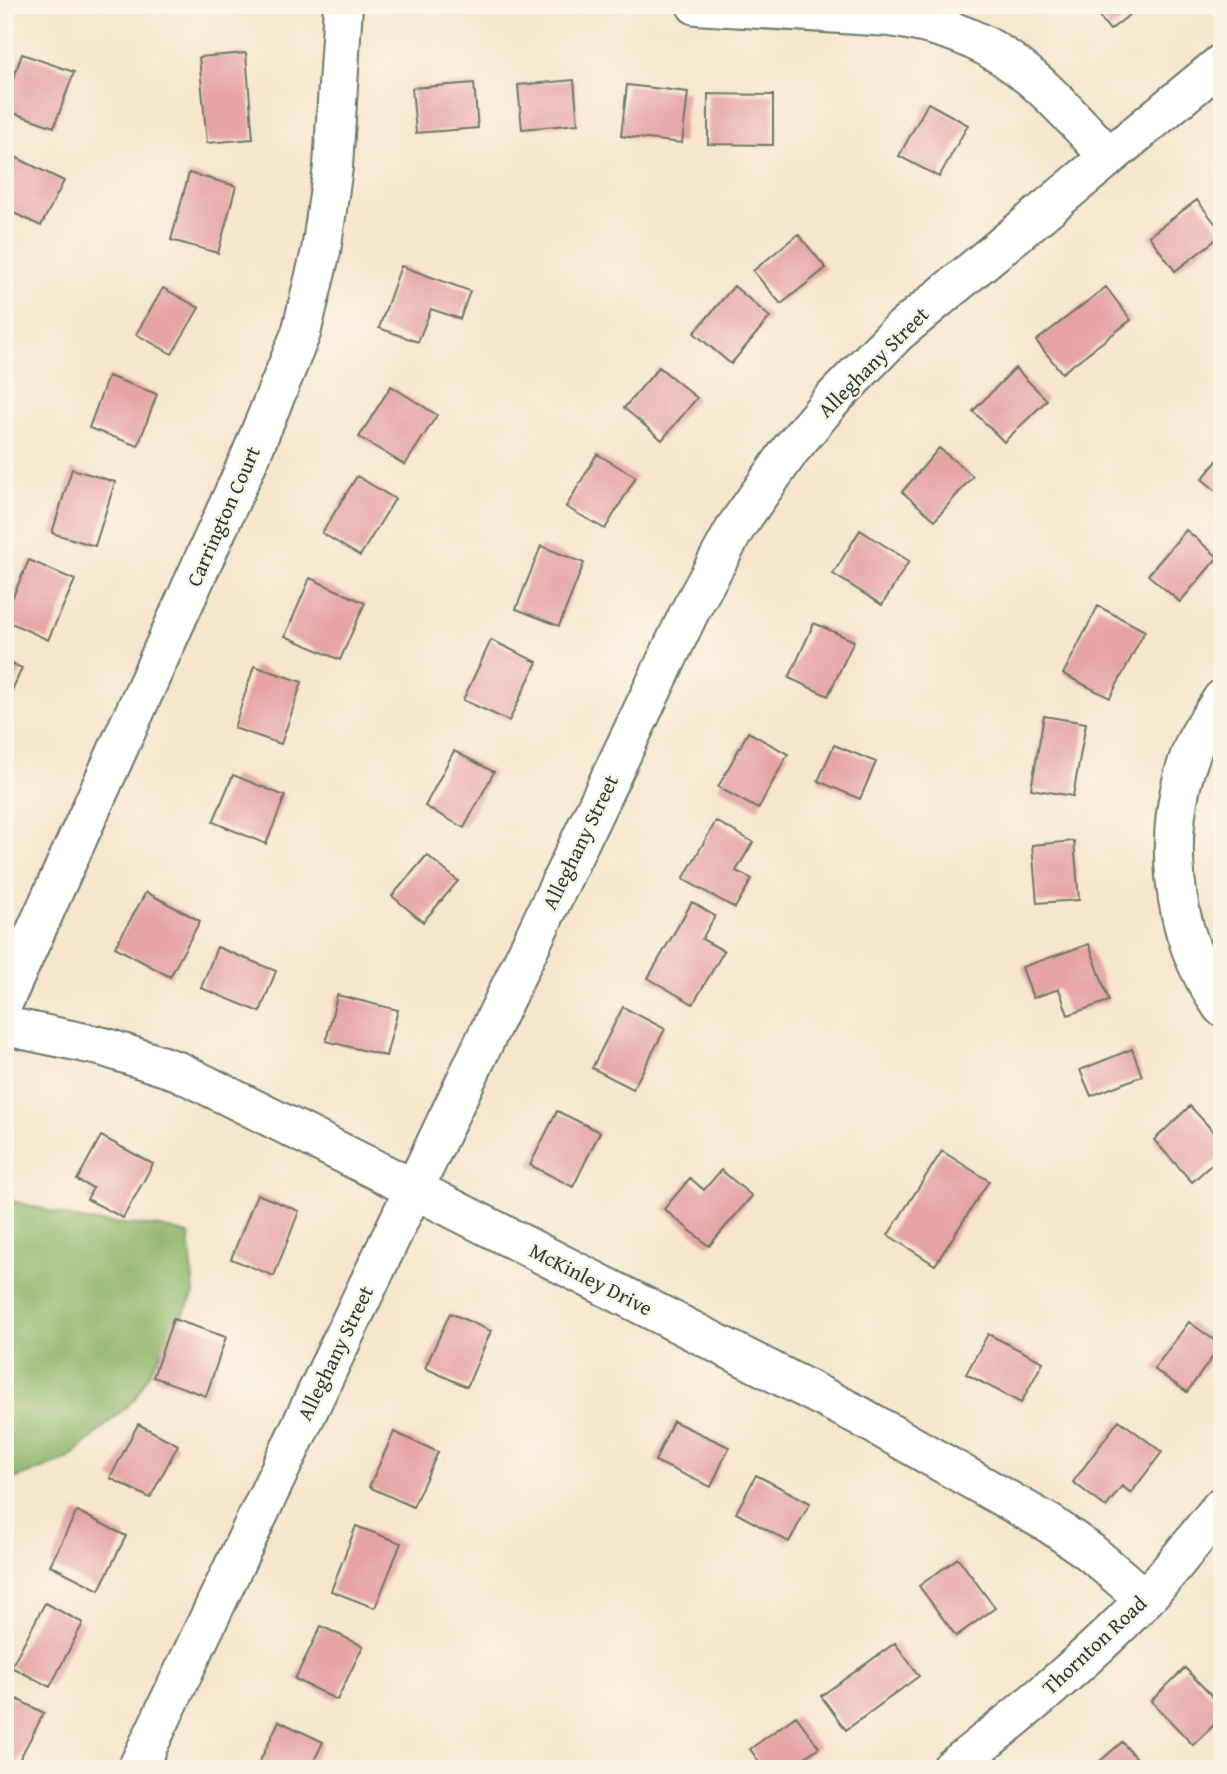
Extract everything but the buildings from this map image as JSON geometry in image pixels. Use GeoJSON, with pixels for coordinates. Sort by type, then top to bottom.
{"type":"FeatureCollection","features":[{"type":"Feature","properties":{"kind":"street","name":"Carrington Court"},"geometry":{"type":"LineString","coordinates":[[5,999],[251,455],[301,333],[321,251],[333,167],[343,5]]}},
{"type":"Feature","properties":{"kind":"street"},"geometry":{"type":"LineString","coordinates":[[696,5],[890,17],[917,21],[969,38],[1004,57],[1048,91],[1108,156]]}},
{"type":"Feature","properties":{"kind":"street","name":"Alleghany Street"},"geometry":{"type":"LineString","coordinates":[[137,1769],[690,611],[736,527],[791,449],[831,401],[897,333],[1222,62]]}},
{"type":"Feature","properties":{"kind":"street"},"geometry":{"type":"LineString","coordinates":[[1222,699],[1195,744],[1181,788],[1173,859],[1179,908],[1202,974],[1222,1007]]}},
{"type":"Feature","properties":{"kind":"street","name":"McKinley Drive"},"geometry":{"type":"LineString","coordinates":[[5,1026],[104,1047],[178,1071],[414,1189],[858,1415],[1050,1524],[1090,1552],[1145,1599]]}},
{"type":"Feature","properties":{"kind":"street","name":"Thornton Road"},"geometry":{"type":"LineString","coordinates":[[951,1769],[1031,1704],[1109,1635],[1145,1599],[1222,1506]]}},
{"type":"Feature","properties":{"kind":"green space"},"geometry":{"type":"Polygon","coordinates":[[[5,1199],[86,1221],[161,1227],[189,1234],[194,1294],[135,1399],[67,1460],[5,1482],[5,1199]]]}}]}
